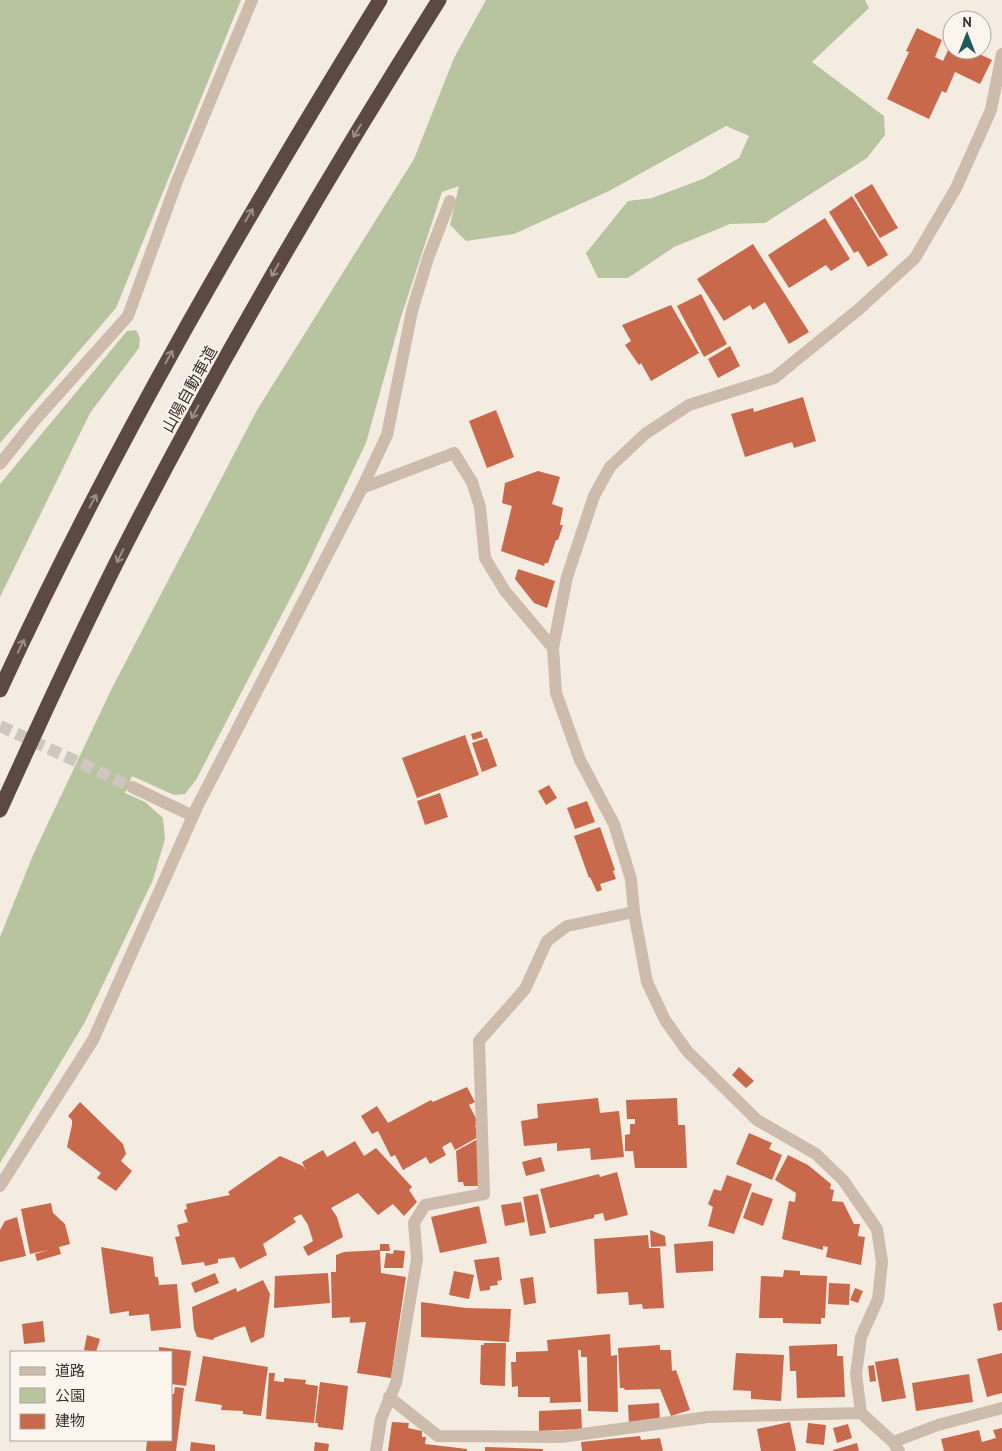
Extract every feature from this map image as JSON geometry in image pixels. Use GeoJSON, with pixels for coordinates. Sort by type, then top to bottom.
{"type":"FeatureCollection","features":[{"type":"Feature","properties":{"kind":"highway","name":"山陽自動車道"},"geometry":{"type":"LineString","coordinates":[[0,690],[89,508],[168,358],[244,223],[380,0]]}},
{"type":"Feature","properties":{"kind":"highway","name":"山陽自動車道"},"geometry":{"type":"LineString","coordinates":[[0,810],[56,686],[144,508],[212,382],[288,247],[373,104],[438,0]]}},
{"type":"Feature","properties":{"kind":"highway"},"geometry":{"type":"LineString","coordinates":[[373,104],[448,0]]}},
{"type":"Feature","properties":{"kind":"street"},"geometry":{"type":"LineString","coordinates":[[0,464],[35,420],[128,316],[177,181],[252,0]]}},
{"type":"Feature","properties":{"kind":"street"},"geometry":{"type":"LineString","coordinates":[[1002,54],[991,110],[956,188],[915,258],[858,310],[774,378],[689,405],[645,434],[610,467],[594,496],[566,577],[553,648],[556,693],[580,760],[614,824],[631,879],[634,912],[647,982],[665,1020],[688,1051],[757,1120],[816,1154],[844,1180],[877,1229],[882,1262],[878,1299],[861,1337],[856,1374],[861,1414],[896,1446],[938,1426],[1002,1408]]}},
{"type":"Feature","properties":{"kind":"street"},"geometry":{"type":"LineString","coordinates":[[0,1186],[93,1040],[193,816],[362,488],[386,435],[412,310],[428,258],[450,201]]}},
{"type":"Feature","properties":{"kind":"street"},"geometry":{"type":"LineString","coordinates":[[362,488],[454,453],[472,482],[480,507],[486,558],[505,592],[553,648]]}},
{"type":"Feature","properties":{"kind":"street"},"geometry":{"type":"LineString","coordinates":[[132,787],[193,816]]}},
{"type":"Feature","properties":{"kind":"street"},"geometry":{"type":"LineString","coordinates":[[376,1451],[381,1419],[396,1383],[417,1259],[414,1223],[425,1205],[484,1194],[479,1041],[525,989],[547,940],[567,926],[634,912]]}},
{"type":"Feature","properties":{"kind":"street"},"geometry":{"type":"LineString","coordinates":[[389,1397],[438,1436],[561,1438],[708,1417],[861,1414]]}},
{"type":"Feature","properties":{"kind":"green space"},"geometry":{"type":"Polygon","coordinates":[[[0,0],[241,0],[116,308],[0,443],[0,0]]]}},
{"type":"Feature","properties":{"kind":"green space"},"geometry":{"type":"Polygon","coordinates":[[[486,0],[865,0],[869,8],[812,62],[884,116],[885,135],[867,158],[765,223],[730,224],[674,247],[628,278],[598,278],[586,253],[628,201],[652,198],[703,179],[739,158],[749,136],[726,126],[609,191],[514,234],[466,241],[450,225],[459,186],[442,192],[401,317],[366,443],[306,568],[196,780],[185,794],[174,795],[132,776],[125,793],[145,802],[163,818],[165,839],[153,880],[85,1022],[0,1163],[0,937],[33,855],[111,690],[257,410],[414,159],[454,58],[486,0]]]}},
{"type":"Feature","properties":{"kind":"green space"},"geometry":{"type":"Polygon","coordinates":[[[136,330],[140,338],[139,348],[90,413],[0,597],[0,484],[127,331],[136,330]]]}},
{"type":"Feature","properties":{"kind":"building"},"geometry":{"type":"Polygon","coordinates":[[[917,28],[942,40],[935,57],[943,61],[992,60],[980,84],[955,72],[946,93],[942,91],[929,119],[887,99],[909,52],[906,51],[917,28]]]}},
{"type":"Feature","properties":{"kind":"building"},"geometry":{"type":"Polygon","coordinates":[[[872,184],[898,228],[880,238],[854,195],[872,184]]]}},
{"type":"Feature","properties":{"kind":"building"},"geometry":{"type":"Polygon","coordinates":[[[852,196],[888,255],[868,267],[858,251],[854,253],[829,212],[852,196]]]}},
{"type":"Feature","properties":{"kind":"building"},"geometry":{"type":"Polygon","coordinates":[[[825,218],[850,259],[831,271],[826,265],[789,288],[768,255],[825,218]]]}},
{"type":"Feature","properties":{"kind":"building"},"geometry":{"type":"Polygon","coordinates":[[[753,244],[809,332],[789,344],[765,302],[753,310],[750,305],[724,321],[697,279],[753,244]]]}},
{"type":"Feature","properties":{"kind":"building"},"geometry":{"type":"Polygon","coordinates":[[[701,294],[727,344],[704,357],[677,306],[701,294]]]}},
{"type":"Feature","properties":{"kind":"building"},"geometry":{"type":"Polygon","coordinates":[[[671,305],[699,353],[651,381],[641,363],[639,365],[625,345],[631,341],[622,325],[671,305]]]}},
{"type":"Feature","properties":{"kind":"building"},"geometry":{"type":"Polygon","coordinates":[[[730,346],[740,366],[718,378],[708,359],[730,346]]]}},
{"type":"Feature","properties":{"kind":"building"},"geometry":{"type":"Polygon","coordinates":[[[803,397],[816,441],[794,448],[792,442],[745,457],[731,414],[753,408],[754,412],[803,397]]]}},
{"type":"Feature","properties":{"kind":"building"},"geometry":{"type":"Polygon","coordinates":[[[496,410],[514,457],[487,468],[469,421],[496,410]]]}},
{"type":"Feature","properties":{"kind":"building"},"geometry":{"type":"Polygon","coordinates":[[[538,471],[560,477],[552,504],[563,508],[560,525],[563,525],[548,563],[545,563],[544,566],[501,551],[512,506],[502,503],[505,483],[538,471]]]}},
{"type":"Feature","properties":{"kind":"building"},"geometry":{"type":"Polygon","coordinates":[[[518,569],[555,581],[547,608],[534,603],[515,579],[518,569]]]}},
{"type":"Feature","properties":{"kind":"building"},"geometry":{"type":"Polygon","coordinates":[[[481,731],[483,737],[473,740],[471,734],[481,731]]]}},
{"type":"Feature","properties":{"kind":"building"},"geometry":{"type":"Polygon","coordinates":[[[465,735],[479,775],[417,798],[402,758],[465,735]]]}},
{"type":"Feature","properties":{"kind":"building"},"geometry":{"type":"Polygon","coordinates":[[[487,738],[497,766],[482,772],[472,743],[487,738]]]}},
{"type":"Feature","properties":{"kind":"building"},"geometry":{"type":"Polygon","coordinates":[[[549,785],[557,798],[546,805],[538,791],[549,785]]]}},
{"type":"Feature","properties":{"kind":"building"},"geometry":{"type":"Polygon","coordinates":[[[440,793],[448,817],[425,825],[417,801],[440,793]]]}},
{"type":"Feature","properties":{"kind":"building"},"geometry":{"type":"Polygon","coordinates":[[[587,801],[595,822],[575,829],[567,808],[587,801]]]}},
{"type":"Feature","properties":{"kind":"building"},"geometry":{"type":"Polygon","coordinates":[[[600,827],[615,870],[613,871],[616,879],[600,884],[602,890],[597,892],[589,878],[574,836],[600,827]]]}},
{"type":"Feature","properties":{"kind":"building"},"geometry":{"type":"Polygon","coordinates":[[[739,1067],[754,1081],[746,1088],[732,1075],[739,1067]]]}},
{"type":"Feature","properties":{"kind":"building"},"geometry":{"type":"Polygon","coordinates":[[[467,1087],[475,1102],[469,1105],[479,1124],[475,1126],[480,1136],[455,1150],[451,1142],[442,1147],[446,1155],[430,1164],[426,1157],[403,1170],[395,1155],[391,1157],[378,1131],[372,1134],[361,1116],[377,1106],[388,1123],[431,1100],[433,1102],[467,1087]]]}},
{"type":"Feature","properties":{"kind":"building"},"geometry":{"type":"Polygon","coordinates":[[[598,1098],[600,1113],[619,1111],[624,1157],[591,1160],[590,1148],[557,1151],[557,1143],[524,1146],[521,1121],[538,1118],[537,1104],[598,1098]]]}},
{"type":"Feature","properties":{"kind":"building"},"geometry":{"type":"Polygon","coordinates":[[[677,1098],[678,1125],[685,1125],[687,1168],[635,1168],[633,1151],[625,1151],[625,1135],[630,1134],[630,1124],[635,1124],[635,1119],[627,1119],[626,1100],[677,1098]]]}},
{"type":"Feature","properties":{"kind":"building"},"geometry":{"type":"Polygon","coordinates":[[[80,1102],[123,1144],[126,1154],[121,1161],[132,1171],[116,1191],[97,1178],[101,1173],[67,1147],[72,1125],[72,1120],[68,1116],[80,1102]]]}},
{"type":"Feature","properties":{"kind":"building"},"geometry":{"type":"Polygon","coordinates":[[[749,1133],[772,1143],[769,1149],[782,1155],[772,1180],[736,1164],[749,1133]]]}},
{"type":"Feature","properties":{"kind":"building"},"geometry":{"type":"Polygon","coordinates":[[[478,1139],[480,1186],[464,1186],[463,1182],[458,1182],[456,1151],[478,1139]]]}},
{"type":"Feature","properties":{"kind":"building"},"geometry":{"type":"Polygon","coordinates":[[[355,1141],[364,1156],[376,1148],[412,1187],[409,1190],[417,1202],[404,1216],[393,1204],[378,1215],[358,1193],[331,1208],[337,1217],[343,1237],[308,1256],[303,1247],[313,1241],[308,1225],[301,1214],[293,1218],[296,1222],[263,1244],[267,1255],[240,1269],[234,1257],[218,1259],[218,1263],[205,1266],[204,1262],[182,1265],[175,1237],[180,1236],[177,1225],[188,1222],[184,1210],[187,1209],[186,1204],[230,1195],[228,1192],[280,1156],[303,1166],[306,1171],[302,1162],[323,1150],[327,1157],[355,1141]]]}},
{"type":"Feature","properties":{"kind":"building"},"geometry":{"type":"Polygon","coordinates":[[[788,1155],[808,1165],[831,1184],[830,1189],[834,1190],[832,1201],[843,1202],[854,1224],[860,1224],[858,1236],[865,1237],[861,1265],[826,1257],[828,1247],[823,1246],[823,1250],[782,1239],[789,1201],[795,1202],[796,1193],[775,1180],[788,1155]]]}},
{"type":"Feature","properties":{"kind":"building"},"geometry":{"type":"Polygon","coordinates":[[[541,1157],[545,1171],[526,1176],[522,1162],[541,1157]]]}},
{"type":"Feature","properties":{"kind":"building"},"geometry":{"type":"Polygon","coordinates":[[[617,1172],[628,1215],[605,1221],[603,1213],[594,1215],[594,1218],[550,1228],[540,1189],[599,1174],[600,1177],[617,1172]]]}},
{"type":"Feature","properties":{"kind":"building"},"geometry":{"type":"Polygon","coordinates":[[[727,1175],[752,1184],[734,1234],[708,1226],[713,1207],[708,1204],[714,1189],[721,1191],[727,1175]]]}},
{"type":"Feature","properties":{"kind":"building"},"geometry":{"type":"Polygon","coordinates":[[[752,1192],[773,1199],[763,1226],[743,1218],[752,1192]]]}},
{"type":"Feature","properties":{"kind":"building"},"geometry":{"type":"Polygon","coordinates":[[[538,1194],[546,1233],[530,1236],[523,1197],[538,1194]]]}},
{"type":"Feature","properties":{"kind":"building"},"geometry":{"type":"Polygon","coordinates":[[[521,1202],[525,1222],[505,1226],[501,1205],[521,1202]]]}},
{"type":"Feature","properties":{"kind":"building"},"geometry":{"type":"Polygon","coordinates":[[[51,1203],[53,1213],[65,1224],[70,1244],[59,1247],[61,1254],[37,1261],[35,1254],[48,1250],[30,1254],[21,1209],[51,1203]]]}},
{"type":"Feature","properties":{"kind":"building"},"geometry":{"type":"Polygon","coordinates":[[[479,1206],[487,1243],[440,1253],[431,1217],[479,1206]]]}},
{"type":"Feature","properties":{"kind":"building"},"geometry":{"type":"Polygon","coordinates":[[[17,1217],[26,1256],[0,1262],[0,1230],[5,1221],[17,1217]]]}},
{"type":"Feature","properties":{"kind":"building"},"geometry":{"type":"Polygon","coordinates":[[[650,1230],[665,1236],[666,1246],[651,1247],[650,1230]]]}},
{"type":"Feature","properties":{"kind":"building"},"geometry":{"type":"Polygon","coordinates":[[[648,1235],[649,1248],[660,1248],[664,1308],[643,1309],[642,1304],[629,1305],[628,1292],[597,1294],[594,1239],[648,1235]]]}},
{"type":"Feature","properties":{"kind":"building"},"geometry":{"type":"Polygon","coordinates":[[[713,1241],[713,1271],[676,1273],[674,1244],[713,1241]]]}},
{"type":"Feature","properties":{"kind":"building"},"geometry":{"type":"Polygon","coordinates":[[[380,1244],[389,1244],[390,1251],[380,1251],[381,1273],[406,1277],[391,1378],[357,1373],[366,1322],[350,1323],[350,1317],[332,1318],[331,1272],[336,1272],[336,1255],[344,1252],[380,1250],[380,1244]]]}},
{"type":"Feature","properties":{"kind":"building"},"geometry":{"type":"Polygon","coordinates":[[[101,1247],[153,1257],[155,1277],[158,1277],[159,1285],[177,1284],[181,1328],[151,1331],[149,1314],[129,1316],[129,1311],[110,1314],[101,1247]]]}},
{"type":"Feature","properties":{"kind":"building"},"geometry":{"type":"Polygon","coordinates":[[[394,1250],[405,1251],[403,1268],[384,1268],[386,1253],[393,1254],[394,1250]]]}},
{"type":"Feature","properties":{"kind":"building"},"geometry":{"type":"Polygon","coordinates":[[[499,1257],[502,1280],[497,1281],[498,1285],[490,1286],[490,1290],[480,1291],[474,1260],[499,1257]]]}},
{"type":"Feature","properties":{"kind":"building"},"geometry":{"type":"Polygon","coordinates":[[[784,1270],[800,1271],[800,1275],[827,1276],[825,1318],[821,1318],[821,1324],[783,1323],[783,1318],[759,1318],[761,1276],[783,1277],[784,1270]]]}},
{"type":"Feature","properties":{"kind":"building"},"geometry":{"type":"Polygon","coordinates":[[[454,1271],[474,1275],[469,1299],[449,1295],[454,1271]]]}},
{"type":"Feature","properties":{"kind":"building"},"geometry":{"type":"Polygon","coordinates":[[[215,1273],[219,1283],[195,1293],[191,1283],[215,1273]]]}},
{"type":"Feature","properties":{"kind":"building"},"geometry":{"type":"Polygon","coordinates":[[[328,1273],[330,1303],[274,1308],[275,1276],[328,1273]]]}},
{"type":"Feature","properties":{"kind":"building"},"geometry":{"type":"Polygon","coordinates":[[[533,1277],[536,1303],[524,1305],[520,1279],[533,1277]]]}},
{"type":"Feature","properties":{"kind":"building"},"geometry":{"type":"Polygon","coordinates":[[[263,1280],[270,1294],[264,1337],[251,1343],[245,1326],[213,1340],[197,1337],[194,1329],[192,1307],[236,1288],[237,1292],[263,1280]]]}},
{"type":"Feature","properties":{"kind":"building"},"geometry":{"type":"Polygon","coordinates":[[[829,1283],[850,1284],[849,1305],[828,1304],[829,1283]]]}},
{"type":"Feature","properties":{"kind":"building"},"geometry":{"type":"Polygon","coordinates":[[[855,1288],[863,1291],[858,1303],[850,1300],[855,1288]]]}},
{"type":"Feature","properties":{"kind":"building"},"geometry":{"type":"Polygon","coordinates":[[[421,1302],[466,1308],[511,1309],[509,1342],[421,1337],[421,1302]]]}},
{"type":"Feature","properties":{"kind":"building"},"geometry":{"type":"Polygon","coordinates":[[[1002,1302],[1002,1330],[998,1331],[993,1304],[1002,1302]]]}},
{"type":"Feature","properties":{"kind":"building"},"geometry":{"type":"Polygon","coordinates":[[[43,1321],[45,1342],[24,1344],[22,1324],[43,1321]]]}},
{"type":"Feature","properties":{"kind":"building"},"geometry":{"type":"Polygon","coordinates":[[[610,1334],[611,1356],[617,1355],[618,1412],[588,1411],[587,1357],[581,1357],[581,1350],[578,1350],[581,1402],[550,1403],[550,1397],[518,1397],[518,1386],[512,1387],[511,1362],[516,1362],[516,1352],[548,1351],[547,1340],[610,1334]]]}},
{"type":"Feature","properties":{"kind":"building"},"geometry":{"type":"Polygon","coordinates":[[[87,1335],[100,1339],[96,1351],[84,1350],[87,1335]]]}},
{"type":"Feature","properties":{"kind":"building"},"geometry":{"type":"Polygon","coordinates":[[[484,1343],[506,1343],[505,1386],[482,1385],[480,1383],[481,1345],[484,1345],[484,1343]]]}},
{"type":"Feature","properties":{"kind":"building"},"geometry":{"type":"Polygon","coordinates":[[[837,1344],[837,1356],[843,1356],[845,1397],[797,1398],[796,1371],[790,1371],[789,1346],[837,1344]]]}},
{"type":"Feature","properties":{"kind":"building"},"geometry":{"type":"Polygon","coordinates":[[[660,1345],[660,1350],[671,1350],[672,1371],[676,1370],[690,1410],[671,1416],[660,1389],[625,1390],[620,1388],[618,1348],[660,1345]]]}},
{"type":"Feature","properties":{"kind":"building"},"geometry":{"type":"Polygon","coordinates":[[[159,1347],[191,1351],[186,1386],[172,1384],[172,1351],[159,1351],[159,1347]]]}},
{"type":"Feature","properties":{"kind":"building"},"geometry":{"type":"Polygon","coordinates":[[[736,1353],[784,1355],[781,1401],[751,1399],[751,1391],[733,1390],[736,1353]]]}},
{"type":"Feature","properties":{"kind":"building"},"geometry":{"type":"Polygon","coordinates":[[[1002,1353],[1002,1393],[987,1397],[977,1359],[1002,1353]]]}},
{"type":"Feature","properties":{"kind":"building"},"geometry":{"type":"Polygon","coordinates":[[[203,1356],[268,1367],[261,1416],[243,1414],[243,1411],[221,1410],[222,1405],[195,1401],[203,1356]]]}},
{"type":"Feature","properties":{"kind":"building"},"geometry":{"type":"Polygon","coordinates":[[[898,1358],[906,1398],[882,1402],[875,1362],[898,1358]]]}},
{"type":"Feature","properties":{"kind":"building"},"geometry":{"type":"Polygon","coordinates":[[[874,1365],[876,1381],[870,1382],[868,1366],[874,1365]]]}},
{"type":"Feature","properties":{"kind":"building"},"geometry":{"type":"Polygon","coordinates":[[[269,1373],[275,1373],[274,1381],[284,1382],[284,1378],[306,1380],[305,1384],[318,1386],[314,1423],[266,1419],[269,1373]]]}},
{"type":"Feature","properties":{"kind":"building"},"geometry":{"type":"Polygon","coordinates":[[[969,1374],[973,1402],[916,1411],[912,1383],[969,1374]]]}},
{"type":"Feature","properties":{"kind":"building"},"geometry":{"type":"Polygon","coordinates":[[[320,1382],[348,1386],[343,1430],[318,1427],[318,1423],[315,1423],[320,1382]]]}},
{"type":"Feature","properties":{"kind":"building"},"geometry":{"type":"Polygon","coordinates":[[[175,1387],[184,1388],[176,1451],[146,1451],[147,1441],[172,1441],[172,1394],[174,1394],[175,1387]]]}},
{"type":"Feature","properties":{"kind":"building"},"geometry":{"type":"Polygon","coordinates":[[[659,1403],[660,1421],[629,1423],[628,1405],[659,1403]]]}},
{"type":"Feature","properties":{"kind":"building"},"geometry":{"type":"Polygon","coordinates":[[[581,1409],[582,1429],[539,1431],[539,1411],[581,1409]]]}},
{"type":"Feature","properties":{"kind":"building"},"geometry":{"type":"Polygon","coordinates":[[[392,1422],[409,1423],[408,1428],[422,1431],[422,1437],[426,1437],[425,1444],[467,1449],[467,1451],[388,1451],[392,1422]]]}},
{"type":"Feature","properties":{"kind":"building"},"geometry":{"type":"Polygon","coordinates":[[[790,1422],[796,1451],[761,1451],[757,1429],[790,1422]]]}},
{"type":"Feature","properties":{"kind":"building"},"geometry":{"type":"Polygon","coordinates":[[[808,1423],[826,1425],[824,1445],[806,1443],[808,1423]]]}},
{"type":"Feature","properties":{"kind":"building"},"geometry":{"type":"Polygon","coordinates":[[[848,1424],[852,1438],[837,1443],[833,1428],[848,1424]]]}},
{"type":"Feature","properties":{"kind":"building"},"geometry":{"type":"Polygon","coordinates":[[[1002,1428],[1002,1451],[944,1451],[941,1439],[979,1430],[982,1442],[996,1438],[993,1430],[1002,1428]]]}},
{"type":"Feature","properties":{"kind":"building"},"geometry":{"type":"Polygon","coordinates":[[[640,1436],[641,1440],[660,1438],[663,1451],[582,1451],[581,1442],[640,1436]]]}},
{"type":"Feature","properties":{"kind":"building"},"geometry":{"type":"Polygon","coordinates":[[[191,1442],[215,1445],[215,1451],[190,1451],[191,1442]]]}},
{"type":"Feature","properties":{"kind":"building"},"geometry":{"type":"Polygon","coordinates":[[[315,1442],[329,1444],[328,1451],[314,1451],[315,1442]]]}},
{"type":"Feature","properties":{"kind":"building"},"geometry":{"type":"Polygon","coordinates":[[[857,1443],[859,1451],[833,1451],[833,1450],[857,1443]]]}},
{"type":"Feature","properties":{"kind":"building"},"geometry":{"type":"Polygon","coordinates":[[[485,1447],[543,1449],[543,1451],[485,1451],[485,1447]]]}},
{"type":"Feature","properties":{"kind":"tunnel"},"geometry":{"type":"LineString","coordinates":[[0,726],[132,787]]}}]}
